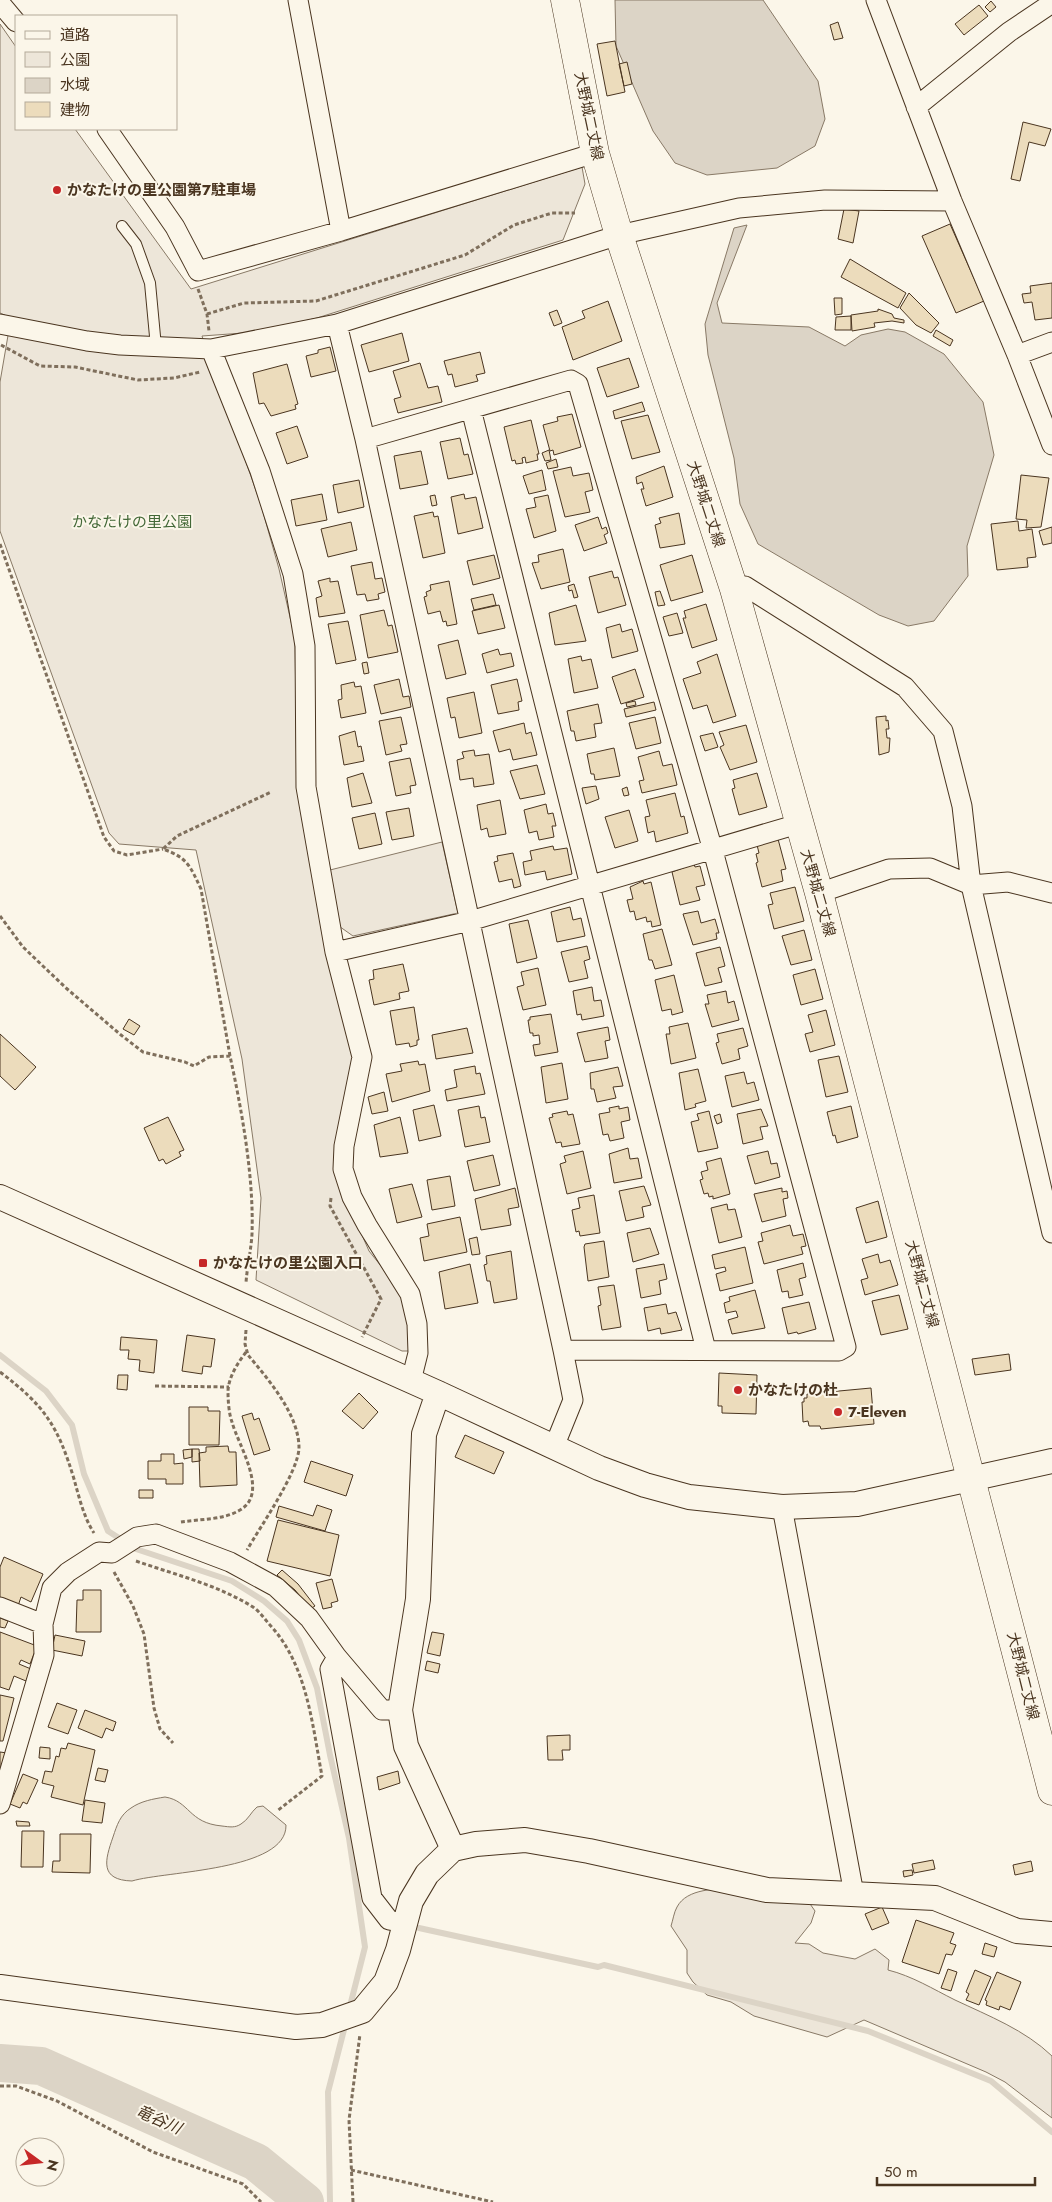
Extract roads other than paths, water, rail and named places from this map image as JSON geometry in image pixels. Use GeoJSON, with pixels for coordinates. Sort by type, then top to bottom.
{"type":"FeatureCollection","features":[{"type":"Feature","properties":{"kind":"main road","name":"大野城二丈線"},"geometry":{"type":"LineString","coordinates":[[565,0],[595,154],[619,235],[734,589],[798,824],[819,893],[973,1479],[1052,1792]]}},
{"type":"Feature","properties":{"kind":"street"},"geometry":{"type":"LineString","coordinates":[[298,0],[341,230]]}},
{"type":"Feature","properties":{"kind":"street"},"geometry":{"type":"LineString","coordinates":[[876,0],[952,201],[1017,355],[1052,445]]}},
{"type":"Feature","properties":{"kind":"street"},"geometry":{"type":"LineString","coordinates":[[0,3],[15,21]]}},
{"type":"Feature","properties":{"kind":"street"},"geometry":{"type":"LineString","coordinates":[[916,106],[1009,32],[1052,3]]}},
{"type":"Feature","properties":{"kind":"street"},"geometry":{"type":"LineString","coordinates":[[108,130],[175,227],[198,271],[595,154]]}},
{"type":"Feature","properties":{"kind":"street"},"geometry":{"type":"LineString","coordinates":[[0,324],[87,342],[211,349],[337,324],[619,235],[739,208],[825,200],[952,201]]}},
{"type":"Feature","properties":{"kind":"street"},"geometry":{"type":"LineString","coordinates":[[337,324],[365,439],[573,1400],[554,1447]]}},
{"type":"Feature","properties":{"kind":"street"},"geometry":{"type":"LineString","coordinates":[[1017,355],[1052,342]]}},
{"type":"Feature","properties":{"kind":"street"},"geometry":{"type":"LineString","coordinates":[[211,349],[220,367],[260,471],[293,574],[306,646],[306,787],[335,952],[362,1057],[344,1146],[343,1165],[352,1197],[410,1294],[417,1324],[418,1352],[411,1381]]}},
{"type":"Feature","properties":{"kind":"street"},"geometry":{"type":"LineString","coordinates":[[365,439],[571,380],[578,384],[712,847],[846,1347],[840,1351],[563,1350]]}},
{"type":"Feature","properties":{"kind":"street"},"geometry":{"type":"LineString","coordinates":[[471,408],[592,884],[706,1350]]}},
{"type":"Feature","properties":{"kind":"street"},"geometry":{"type":"LineString","coordinates":[[734,589],[745,586],[905,687],[943,731],[962,806],[971,885],[1052,1233]]}},
{"type":"Feature","properties":{"kind":"street"},"geometry":{"type":"LineString","coordinates":[[335,952],[470,921],[712,847],[798,824]]}},
{"type":"Feature","properties":{"kind":"street"},"geometry":{"type":"LineString","coordinates":[[819,893],[890,868],[930,868],[971,885],[1008,882],[1052,892]]}},
{"type":"Feature","properties":{"kind":"street"},"geometry":{"type":"LineString","coordinates":[[0,1197],[438,1393],[554,1447],[627,1478],[689,1497],[782,1507],[857,1504],[1052,1461]]}},
{"type":"Feature","properties":{"kind":"street"},"geometry":{"type":"LineString","coordinates":[[438,1393],[424,1434],[418,1599],[400,1710],[406,1746],[453,1849]]}},
{"type":"Feature","properties":{"kind":"street"},"geometry":{"type":"LineString","coordinates":[[782,1507],[854,1894]]}},
{"type":"Feature","properties":{"kind":"street"},"geometry":{"type":"LineString","coordinates":[[0,1804],[44,1655],[43,1624],[52,1588],[68,1572],[99,1552],[112,1553],[137,1537],[156,1534],[238,1566],[276,1587],[309,1618],[337,1657],[382,1710],[400,1710]]}},
{"type":"Feature","properties":{"kind":"street"},"geometry":{"type":"LineString","coordinates":[[0,1607],[43,1624]]}},
{"type":"Feature","properties":{"kind":"street"},"geometry":{"type":"LineString","coordinates":[[337,1657],[330,1669],[372,1898],[389,1920],[405,1923]]}},
{"type":"Feature","properties":{"kind":"street"},"geometry":{"type":"LineString","coordinates":[[0,1987],[296,2027],[322,2025],[362,2011],[386,1982],[410,1901],[427,1874],[453,1849],[476,1844],[525,1840],[590,1851],[767,1890],[935,1898],[1017,1931],[1052,1934]]}},
{"type":"Feature","properties":{"kind":"lane"},"geometry":{"type":"LineString","coordinates":[[122,226],[136,244],[150,283],[156,347]]}},
{"type":"Feature","properties":{"kind":"water"},"geometry":{"type":"Polygon","coordinates":[[[615,0],[763,0],[818,81],[825,119],[815,146],[777,168],[707,175],[675,163],[653,131],[616,46],[615,0]]]}},
{"type":"Feature","properties":{"kind":"water"},"geometry":{"type":"Polygon","coordinates":[[[747,225],[717,303],[722,323],[809,327],[845,346],[861,335],[888,329],[905,332],[944,354],[983,402],[994,455],[967,546],[968,576],[934,621],[908,626],[879,615],[758,544],[740,504],[734,458],[708,355],[705,324],[734,228],[747,225]]]}},
{"type":"Feature","properties":{"kind":"waterway"},"geometry":{"type":"LineString","coordinates":[[0,1355],[46,1391],[72,1425],[84,1474],[108,1531],[136,1549],[232,1581],[264,1601],[287,1621],[299,1640],[317,1688],[349,1838],[365,1947],[349,2010]]}},
{"type":"Feature","properties":{"kind":"waterway"},"geometry":{"type":"LineString","coordinates":[[419,1928],[598,1967],[604,1965],[868,2031],[991,2081],[1052,2132]]}},
{"type":"Feature","properties":{"kind":"waterway"},"geometry":{"type":"LineString","coordinates":[[330,2202],[328,2092],[346,2022]]}},
{"type":"Feature","properties":{"kind":"waterway","name":"竜谷川"},"geometry":{"type":"LineString","coordinates":[[0,2063],[41,2066],[256,2162],[305,2202]]}},
{"type":"Feature","properties":{"kind":"place","name":"かなたけの里公園第7駐車場"},"geometry":{"type":"Point","coordinates":[57,190]}},
{"type":"Feature","properties":{"kind":"place","name":"かなたけの里公園入口"},"geometry":{"type":"Point","coordinates":[203,1263]}},
{"type":"Feature","properties":{"kind":"place","name":"かなたけの杜"},"geometry":{"type":"Point","coordinates":[738,1390]}},
{"type":"Feature","properties":{"kind":"place","name":"7-Eleven"},"geometry":{"type":"Point","coordinates":[838,1412]}},
{"type":"Feature","properties":{"kind":"park label","name":"かなたけの里公園"},"geometry":{"type":"Point","coordinates":[132,522]}}]}
